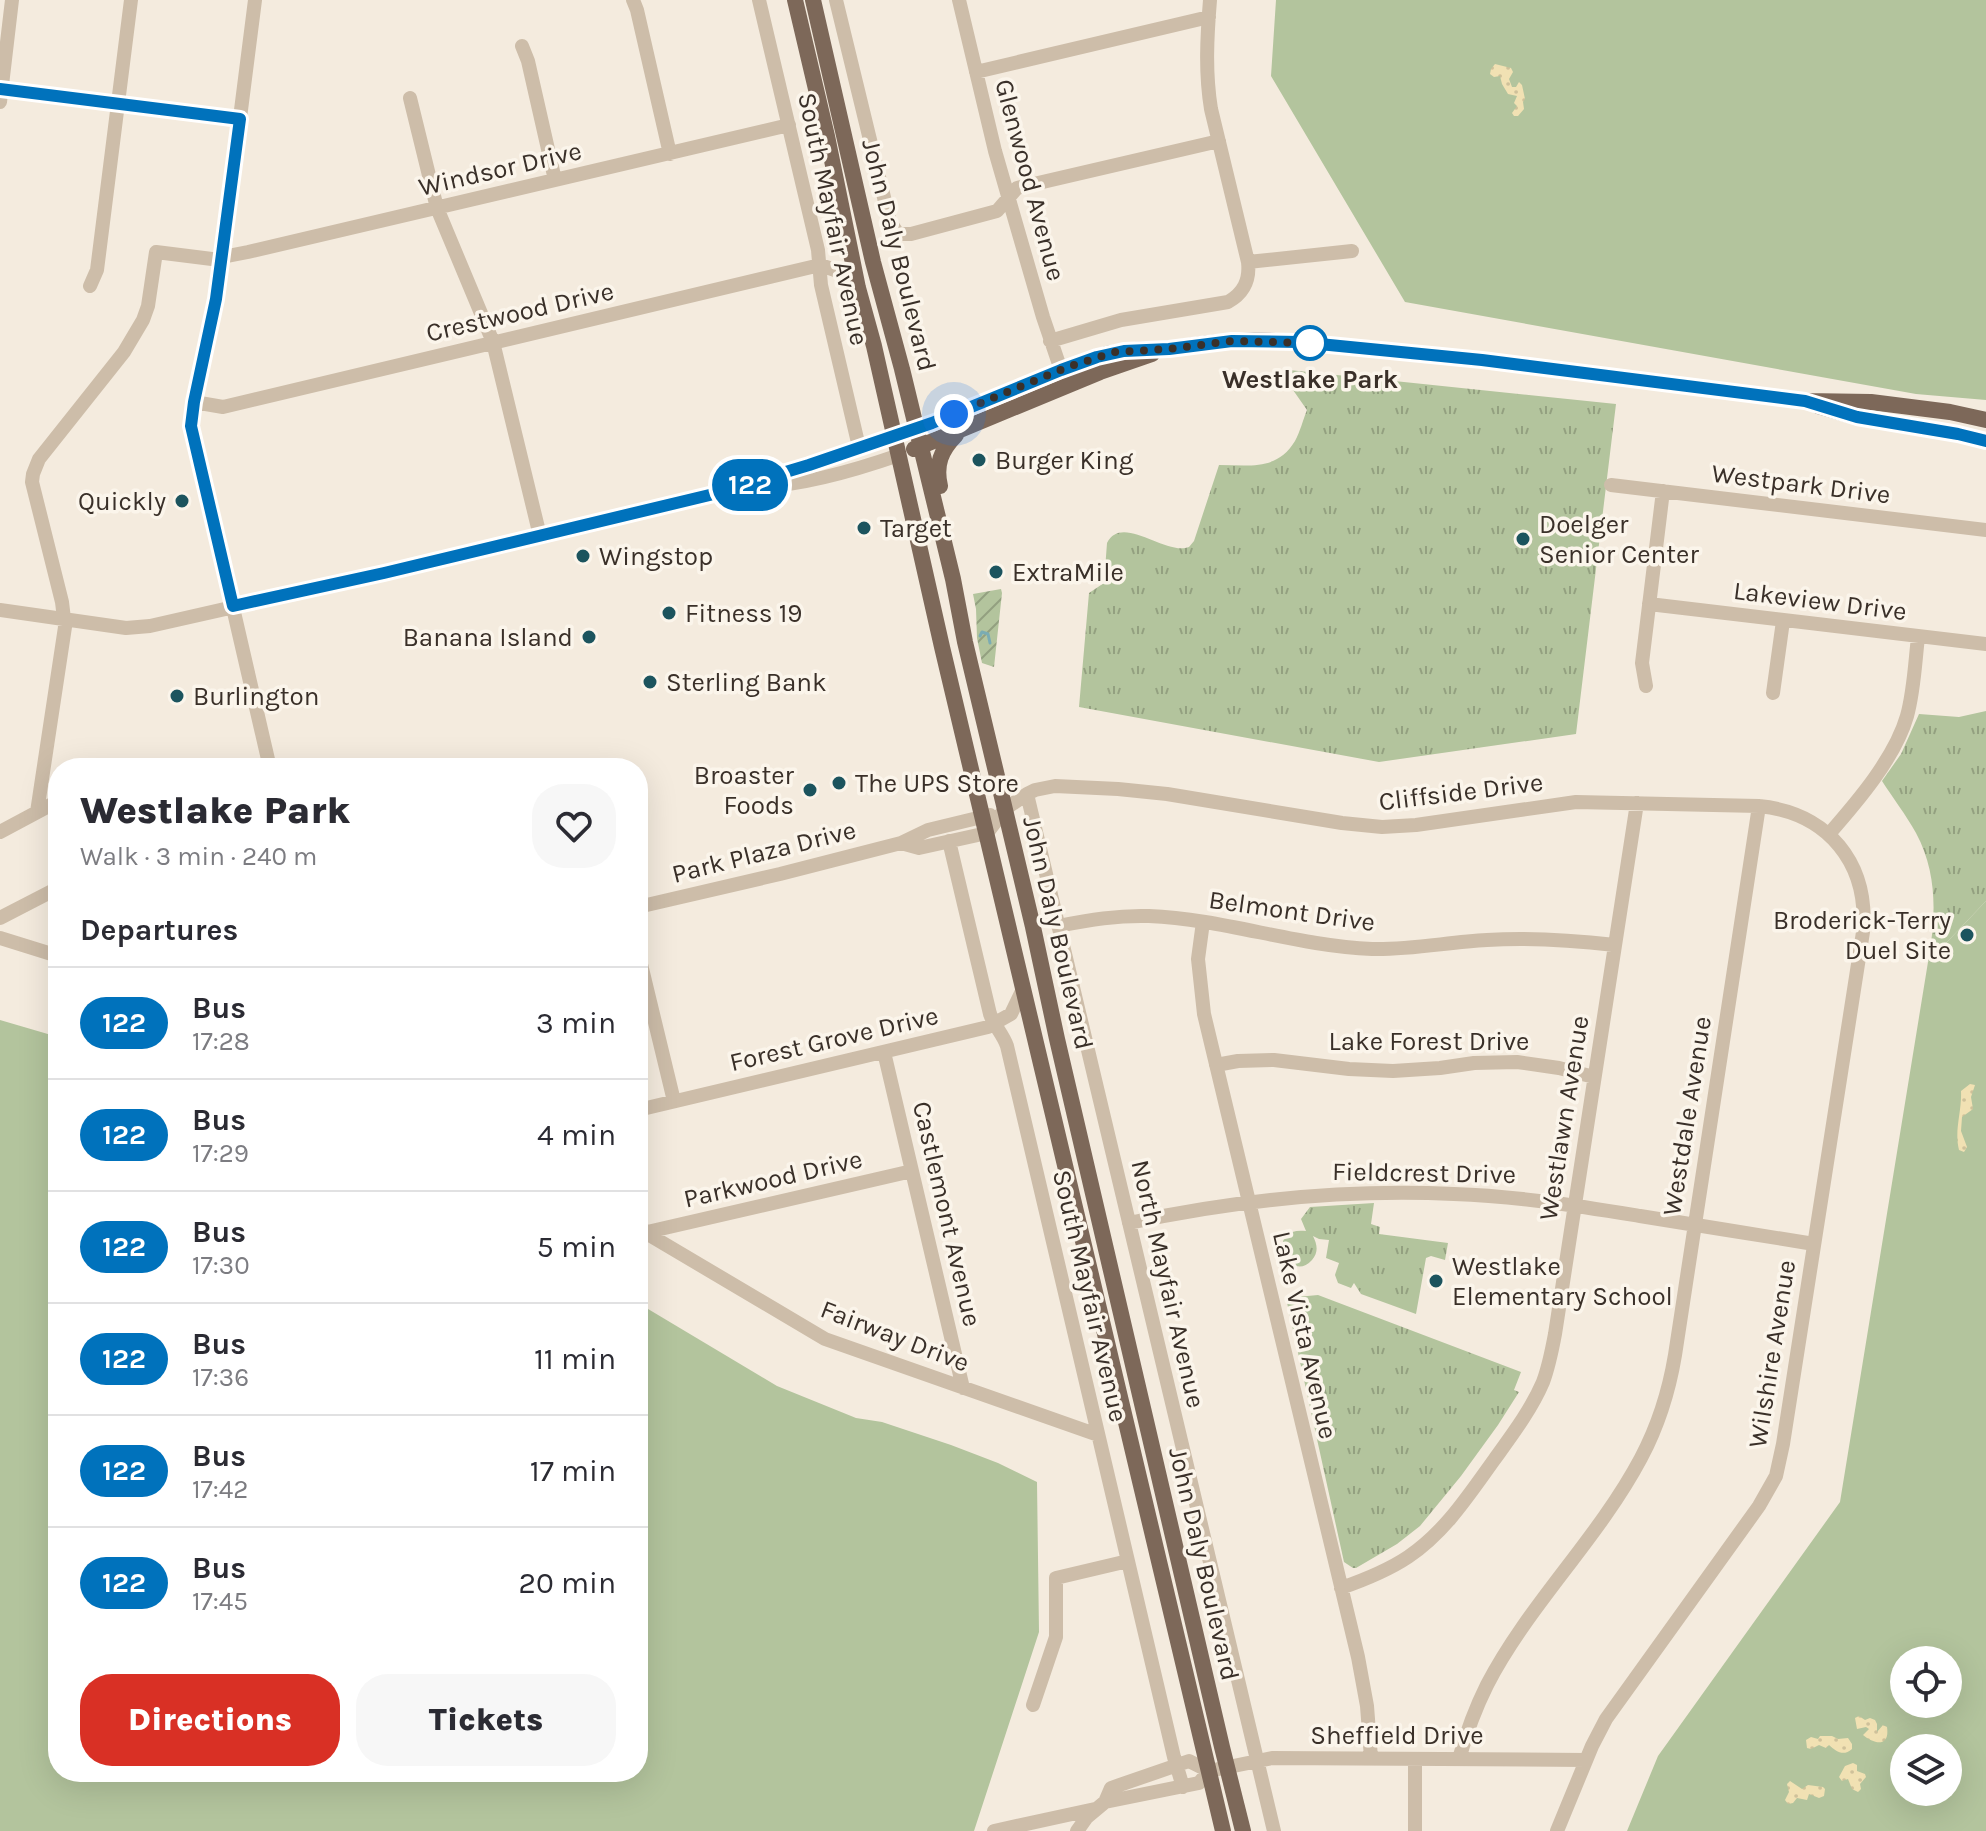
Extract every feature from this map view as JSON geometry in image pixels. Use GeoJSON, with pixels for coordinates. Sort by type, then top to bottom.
{"type":"FeatureCollection","features":[{"type":"Feature","properties":{"kind":"main road","name":"John Daly Boulevard"},"geometry":{"type":"LineString","coordinates":[[795,0],[942,647],[1223,1831]]}},
{"type":"Feature","properties":{"kind":"main road","name":"John Daly Boulevard"},"geometry":{"type":"LineString","coordinates":[[813,0],[870,252],[917,428],[955,589],[1243,1831]]}},
{"type":"Feature","properties":{"kind":"main road"},"geometry":{"type":"LineString","coordinates":[[895,436],[1061,370],[1115,352],[1232,341],[1299,342],[1509,363],[1805,401],[1871,402],[1986,420]]}},
{"type":"Feature","properties":{"kind":"main road"},"geometry":{"type":"LineString","coordinates":[[899,455],[1100,372],[1169,349]]}},
{"type":"Feature","properties":{"kind":"main road"},"geometry":{"type":"LineString","coordinates":[[1061,370],[1071,374],[1100,372]]}},
{"type":"Feature","properties":{"kind":"main road"},"geometry":{"type":"LineString","coordinates":[[1050,394],[1061,370]]}},
{"type":"Feature","properties":{"kind":"main road"},"geometry":{"type":"LineString","coordinates":[[1805,401],[1857,417],[1986,441]]}},
{"type":"Feature","properties":{"kind":"main road"},"geometry":{"type":"LineString","coordinates":[[955,589],[957,559],[937,472],[945,447],[963,429]]}},
{"type":"Feature","properties":{"kind":"street"},"geometry":{"type":"LineString","coordinates":[[12,0],[1,94],[117,103],[240,119]]}},
{"type":"Feature","properties":{"kind":"street"},"geometry":{"type":"LineString","coordinates":[[90,286],[97,270],[131,0]]}},
{"type":"Feature","properties":{"kind":"street"},"geometry":{"type":"LineString","coordinates":[[255,0],[212,323],[191,426],[268,758]]}},
{"type":"Feature","properties":{"kind":"street"},"geometry":{"type":"LineString","coordinates":[[633,0],[670,154]]}},
{"type":"Feature","properties":{"kind":"street","name":"South Mayfair Avenue"},"geometry":{"type":"LineString","coordinates":[[759,0],[818,250],[821,285],[859,447]]}},
{"type":"Feature","properties":{"kind":"street"},"geometry":{"type":"LineString","coordinates":[[836,0],[890,222],[898,234],[911,234],[997,211],[1017,188],[1219,141]]}},
{"type":"Feature","properties":{"kind":"street","name":"Glenwood Avenue"},"geometry":{"type":"LineString","coordinates":[[959,0],[1008,199],[1061,370]]}},
{"type":"Feature","properties":{"kind":"street"},"geometry":{"type":"LineString","coordinates":[[1050,341],[1144,315],[1228,302],[1246,285],[1248,262],[1208,86],[1206,64],[1210,0]]}},
{"type":"Feature","properties":{"kind":"street"},"geometry":{"type":"LineString","coordinates":[[976,72],[1209,17]]}},
{"type":"Feature","properties":{"kind":"street"},"geometry":{"type":"LineString","coordinates":[[522,46],[555,180]]}},
{"type":"Feature","properties":{"kind":"street"},"geometry":{"type":"LineString","coordinates":[[410,98],[437,208],[493,342],[540,536]]}},
{"type":"Feature","properties":{"kind":"street","name":"Windsor Drive"},"geometry":{"type":"LineString","coordinates":[[64,619],[32,482],[33,474],[39,459],[124,352],[143,320],[156,252],[212,259],[248,252],[789,125]]}},
{"type":"Feature","properties":{"kind":"street"},"geometry":{"type":"LineString","coordinates":[[1248,262],[1352,251]]}},
{"type":"Feature","properties":{"kind":"street"},"geometry":{"type":"LineString","coordinates":[[820,265],[856,277]]}},
{"type":"Feature","properties":{"kind":"street","name":"Crestwood Drive"},"geometry":{"type":"LineString","coordinates":[[194,402],[223,407],[820,265]]}},
{"type":"Feature","properties":{"kind":"street"},"geometry":{"type":"LineString","coordinates":[[0,610],[118,627],[142,627],[743,487],[895,436]]}},
{"type":"Feature","properties":{"kind":"street"},"geometry":{"type":"LineString","coordinates":[[743,487],[772,487],[835,474],[899,455]]}},
{"type":"Feature","properties":{"kind":"street","name":"Westpark Drive"},"geometry":{"type":"LineString","coordinates":[[1611,485],[1986,530]]}},
{"type":"Feature","properties":{"kind":"street"},"geometry":{"type":"LineString","coordinates":[[1646,686],[1642,663],[1663,491]]}},
{"type":"Feature","properties":{"kind":"street","name":"Lakeview Drive"},"geometry":{"type":"LineString","coordinates":[[1649,604],[1986,644]]}},
{"type":"Feature","properties":{"kind":"street"},"geometry":{"type":"LineString","coordinates":[[37,812],[65,634],[64,619]]}},
{"type":"Feature","properties":{"kind":"street"},"geometry":{"type":"LineString","coordinates":[[1773,693],[1783,621]]}},
{"type":"Feature","properties":{"kind":"street"},"geometry":{"type":"LineString","coordinates":[[1829,834],[1875,776],[1901,733],[1909,705],[1918,637]]}},
{"type":"Feature","properties":{"kind":"street","name":"Cliffside Drive"},"geometry":{"type":"LineString","coordinates":[[1005,809],[1035,790],[1055,786],[1192,797],[1382,827],[1576,802],[1759,806],[1797,814],[1829,834]]}},
{"type":"Feature","properties":{"kind":"street","name":"North Mayfair Avenue"},"geometry":{"type":"LineString","coordinates":[[1027,794],[1274,1831]]}},
{"type":"Feature","properties":{"kind":"street","name":"Westlawn Avenue"},"geometry":{"type":"LineString","coordinates":[[1341,1588],[1394,1566],[1433,1537],[1455,1513],[1522,1421],[1544,1380],[1551,1357],[1637,803]]}},
{"type":"Feature","properties":{"kind":"street"},"geometry":{"type":"LineString","coordinates":[[0,832],[48,806]]}},
{"type":"Feature","properties":{"kind":"street","name":"Westdale Avenue"},"geometry":{"type":"LineString","coordinates":[[1459,1759],[1477,1705],[1497,1667],[1621,1491],[1649,1441],[1664,1404],[1673,1371],[1759,806]]}},
{"type":"Feature","properties":{"kind":"street","name":"Park Plaza Drive"},"geometry":{"type":"LineString","coordinates":[[901,843],[919,848],[949,841],[985,825],[1005,809]]}},
{"type":"Feature","properties":{"kind":"street","name":"Park Plaza Drive"},"geometry":{"type":"LineString","coordinates":[[648,905],[901,843],[928,830],[985,825]]}},
{"type":"Feature","properties":{"kind":"street","name":"Wilshire Avenue"},"geometry":{"type":"LineString","coordinates":[[1557,1831],[1606,1719],[1759,1506],[1776,1476],[1864,918],[1857,877],[1845,853],[1829,834]]}},
{"type":"Feature","properties":{"kind":"street","name":"South Mayfair Avenue"},"geometry":{"type":"LineString","coordinates":[[949,841],[993,1025],[1007,1046],[1183,1787]]}},
{"type":"Feature","properties":{"kind":"street"},"geometry":{"type":"LineString","coordinates":[[0,918],[48,893]]}},
{"type":"Feature","properties":{"kind":"street","name":"Belmont Drive"},"geometry":{"type":"LineString","coordinates":[[1058,926],[1100,918],[1163,917],[1371,949],[1529,938],[1615,945]]}},
{"type":"Feature","properties":{"kind":"street","name":"Lake Vista Avenue"},"geometry":{"type":"LineString","coordinates":[[1203,922],[1198,959],[1204,1014],[1363,1681],[1371,1758]]}},
{"type":"Feature","properties":{"kind":"street"},"geometry":{"type":"LineString","coordinates":[[0,938],[48,953]]}},
{"type":"Feature","properties":{"kind":"street"},"geometry":{"type":"LineString","coordinates":[[993,1025],[1011,1014],[1023,989]]}},
{"type":"Feature","properties":{"kind":"street"},"geometry":{"type":"LineString","coordinates":[[648,993],[674,1101]]}},
{"type":"Feature","properties":{"kind":"street","name":"Forest Grove Drive"},"geometry":{"type":"LineString","coordinates":[[648,1108],[993,1025]]}},
{"type":"Feature","properties":{"kind":"street","name":"Castlemont Avenue"},"geometry":{"type":"LineString","coordinates":[[884,1052],[963,1388]]}},
{"type":"Feature","properties":{"kind":"street","name":"Lake Forest Drive"},"geometry":{"type":"LineString","coordinates":[[1216,1065],[1256,1059],[1393,1071],[1517,1062],[1594,1077]]}},
{"type":"Feature","properties":{"kind":"street","name":"Parkwood Drive"},"geometry":{"type":"LineString","coordinates":[[648,1228],[912,1171]]}},
{"type":"Feature","properties":{"kind":"street","name":"Fieldcrest Drive"},"geometry":{"type":"LineString","coordinates":[[1129,1223],[1248,1202],[1318,1195],[1419,1192],[1575,1206],[1814,1244]]}},
{"type":"Feature","properties":{"kind":"street","name":"Fairway Drive"},"geometry":{"type":"LineString","coordinates":[[648,1234],[825,1339],[1098,1435]]}},
{"type":"Feature","properties":{"kind":"street"},"geometry":{"type":"LineString","coordinates":[[1033,1705],[1056,1637],[1056,1578],[1128,1561]]}},
{"type":"Feature","properties":{"kind":"street","name":"Sheffield Drive"},"geometry":{"type":"LineString","coordinates":[[1209,1771],[1272,1758],[1586,1760]]}},
{"type":"Feature","properties":{"kind":"street"},"geometry":{"type":"LineString","coordinates":[[1415,1759],[1415,1831]]}},
{"type":"Feature","properties":{"kind":"street"},"geometry":{"type":"LineString","coordinates":[[994,1831],[1100,1805],[1199,1783],[1209,1771],[1189,1761],[1111,1788],[1100,1805],[1077,1831]]}},
{"type":"Feature","properties":{"kind":"green space"},"geometry":{"type":"Polygon","coordinates":[[[1276,0],[1986,0],[1986,400],[1916,394],[1405,302],[1271,76],[1276,0]]]}},
{"type":"Feature","properties":{"kind":"green space","name":"Westlake Park"},"geometry":{"type":"Polygon","coordinates":[[[1289,370],[1616,404],[1576,734],[1379,762],[1079,707],[1089,593],[1104,583],[1107,543],[1114,535],[1123,532],[1168,546],[1189,547],[1194,541],[1219,465],[1271,462],[1288,451],[1295,441],[1307,410],[1293,390],[1289,370]]]}},
{"type":"Feature","properties":{"kind":"green space"},"geometry":{"type":"Polygon","coordinates":[[[1001,589],[994,667],[982,663],[973,594],[1001,589]]]}},
{"type":"Feature","properties":{"kind":"green space"},"geometry":{"type":"Polygon","coordinates":[[[1986,711],[1986,901],[1928,962],[1934,913],[1928,864],[1916,833],[1882,781],[1901,754],[1919,714],[1959,717],[1986,711]]]}},
{"type":"Feature","properties":{"kind":"green space"},"geometry":{"type":"Polygon","coordinates":[[[1986,901],[1986,1831],[1627,1831],[1658,1756],[1840,1502],[1928,962],[1986,901]]]}},
{"type":"Feature","properties":{"kind":"green space"},"geometry":{"type":"Polygon","coordinates":[[[0,1020],[48,1034],[48,1782],[648,1782],[648,1309],[777,1386],[856,1418],[882,1422],[951,1445],[1037,1482],[1039,1632],[974,1831],[0,1831],[0,1020]]]}},
{"type":"Feature","properties":{"kind":"green space"},"geometry":{"type":"Polygon","coordinates":[[[1374,1203],[1371,1224],[1380,1227],[1379,1234],[1448,1243],[1445,1260],[1431,1256],[1426,1258],[1416,1314],[1361,1294],[1354,1283],[1351,1288],[1338,1283],[1335,1275],[1339,1263],[1326,1258],[1329,1240],[1313,1236],[1316,1254],[1303,1266],[1295,1266],[1284,1253],[1282,1245],[1285,1237],[1293,1232],[1306,1231],[1301,1219],[1310,1207],[1374,1203]]]}},
{"type":"Feature","properties":{"kind":"green space"},"geometry":{"type":"Polygon","coordinates":[[[1318,1295],[1521,1372],[1514,1390],[1519,1392],[1498,1425],[1420,1526],[1397,1544],[1356,1568],[1344,1562],[1286,1298],[1318,1295]]]}},
{"type":"Feature","properties":{"kind":"sand"},"geometry":{"type":"Polygon","coordinates":[[[1495,64],[1511,68],[1513,72],[1509,79],[1512,87],[1519,82],[1522,85],[1524,109],[1518,116],[1512,113],[1517,106],[1514,103],[1517,96],[1508,94],[1500,76],[1490,74],[1495,64]]]}},
{"type":"Feature","properties":{"kind":"sand"},"geometry":{"type":"Polygon","coordinates":[[[1970,1084],[1975,1085],[1971,1097],[1973,1109],[1962,1117],[1961,1131],[1967,1147],[1964,1152],[1959,1150],[1958,1143],[1961,1091],[1970,1084]]]}},
{"type":"Feature","properties":{"kind":"sand"},"geometry":{"type":"Polygon","coordinates":[[[1859,1716],[1865,1720],[1875,1720],[1877,1732],[1883,1725],[1887,1727],[1884,1741],[1876,1742],[1863,1735],[1869,1729],[1866,1727],[1857,1729],[1855,1718],[1859,1716]]]}},
{"type":"Feature","properties":{"kind":"sand"},"geometry":{"type":"Polygon","coordinates":[[[1820,1736],[1848,1738],[1852,1749],[1843,1753],[1829,1745],[1826,1748],[1819,1745],[1807,1748],[1806,1740],[1820,1736]]]}},
{"type":"Feature","properties":{"kind":"sand"},"geometry":{"type":"Polygon","coordinates":[[[1857,1765],[1857,1771],[1866,1777],[1858,1792],[1852,1789],[1848,1779],[1842,1781],[1839,1777],[1845,1766],[1857,1765]]]}},
{"type":"Feature","properties":{"kind":"sand"},"geometry":{"type":"Polygon","coordinates":[[[1790,1781],[1802,1789],[1808,1785],[1823,1787],[1824,1796],[1819,1798],[1809,1794],[1807,1800],[1797,1798],[1788,1804],[1785,1800],[1790,1781]]]}},
{"type":"Feature","properties":{"kind":"waterway"},"geometry":{"type":"LineString","coordinates":[[980,636],[982,632],[988,634],[990,643]]}},
{"type":"Feature","properties":{"kind":"bus line","name":"122"},"geometry":{"type":"LineString","coordinates":[[0,89],[240,119],[216,299],[191,426],[233,606],[743,487],[932,423],[1068,367],[1107,354],[1134,350],[1254,340],[1482,360],[1805,401],[1857,417],[1986,441]]}},
{"type":"Feature","properties":{"kind":"place","name":"Westlake Park"},"geometry":{"type":"Point","coordinates":[1310,343]}},
{"type":"Feature","properties":{"kind":"place","name":"Burger King"},"geometry":{"type":"Point","coordinates":[979,460]}},
{"type":"Feature","properties":{"kind":"place","name":"Quickly"},"geometry":{"type":"Point","coordinates":[182,501]}},
{"type":"Feature","properties":{"kind":"place","name":"Target"},"geometry":{"type":"Point","coordinates":[864,528]}},
{"type":"Feature","properties":{"kind":"place","name":"Doelger Senior Center"},"geometry":{"type":"Point","coordinates":[1523,539]}},
{"type":"Feature","properties":{"kind":"place","name":"Wingstop"},"geometry":{"type":"Point","coordinates":[583,556]}},
{"type":"Feature","properties":{"kind":"place","name":"ExtraMile"},"geometry":{"type":"Point","coordinates":[996,572]}},
{"type":"Feature","properties":{"kind":"place","name":"Fitness 19"},"geometry":{"type":"Point","coordinates":[669,613]}},
{"type":"Feature","properties":{"kind":"place","name":"Banana Island"},"geometry":{"type":"Point","coordinates":[589,637]}},
{"type":"Feature","properties":{"kind":"place","name":"Sterling Bank"},"geometry":{"type":"Point","coordinates":[650,682]}},
{"type":"Feature","properties":{"kind":"place","name":"Burlington"},"geometry":{"type":"Point","coordinates":[177,696]}},
{"type":"Feature","properties":{"kind":"place","name":"The UPS Store"},"geometry":{"type":"Point","coordinates":[839,783]}},
{"type":"Feature","properties":{"kind":"place","name":"Broaster Foods"},"geometry":{"type":"Point","coordinates":[810,790]}},
{"type":"Feature","properties":{"kind":"place","name":"Broderick-Terry Duel Site"},"geometry":{"type":"Point","coordinates":[1967,935]}},
{"type":"Feature","properties":{"kind":"place","name":"Westlake Elementary School"},"geometry":{"type":"Point","coordinates":[1436,1281]}},
{"type":"Feature","properties":{"kind":"route"},"geometry":{"type":"LineString","coordinates":[[954,414],[1068,367],[1115,352],[1232,341],[1310,343]]}}]}
